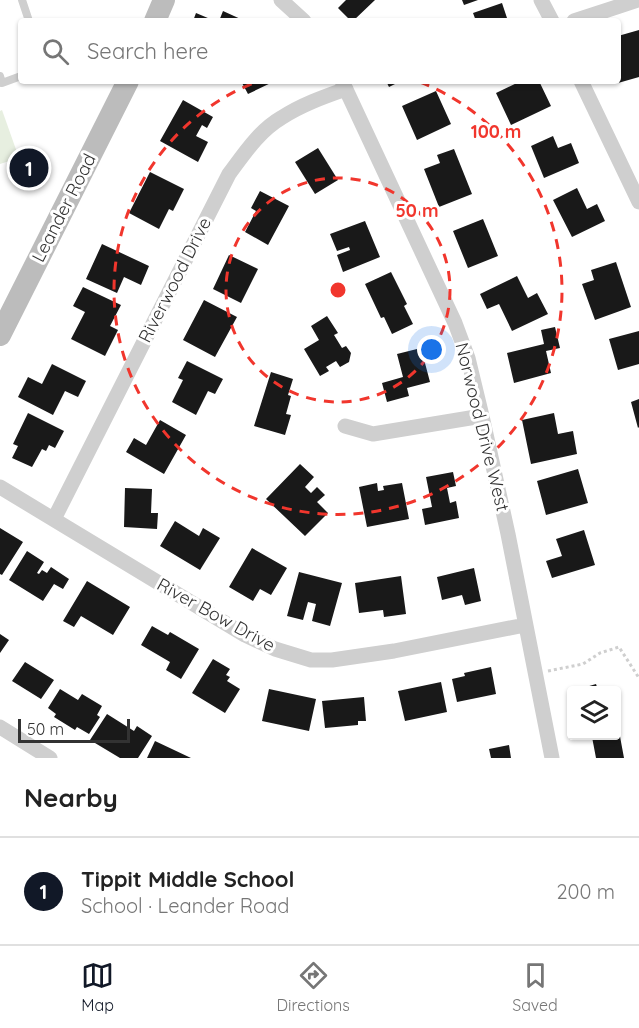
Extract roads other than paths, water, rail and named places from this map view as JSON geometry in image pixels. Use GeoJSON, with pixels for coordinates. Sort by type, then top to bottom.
{"type":"FeatureCollection","features":[{"type":"Feature","properties":{"kind":"main road"},"geometry":{"type":"LineString","coordinates":[[156,18],[164,0]]}},
{"type":"Feature","properties":{"kind":"main road","name":"Leander Road"},"geometry":{"type":"LineString","coordinates":[[0,335],[126,84]]}},
{"type":"Feature","properties":{"kind":"street"},"geometry":{"type":"LineString","coordinates":[[281,0],[301,18]]}},
{"type":"Feature","properties":{"kind":"street"},"geometry":{"type":"LineString","coordinates":[[541,0],[550,18]]}},
{"type":"Feature","properties":{"kind":"street"},"geometry":{"type":"LineString","coordinates":[[583,18],[638,0]]}},
{"type":"Feature","properties":{"kind":"street"},"geometry":{"type":"LineString","coordinates":[[582,84],[639,202]]}},
{"type":"Feature","properties":{"kind":"street","name":"Norwood Drive West"},"geometry":{"type":"LineString","coordinates":[[344,85],[455,323],[468,358],[552,758]]}},
{"type":"Feature","properties":{"kind":"street","name":"Riverwood Drive"},"geometry":{"type":"LineString","coordinates":[[54,519],[229,174],[254,142],[279,119],[344,85]]}},
{"type":"Feature","properties":{"kind":"street"},"geometry":{"type":"LineString","coordinates":[[345,426],[373,434],[482,416]]}},
{"type":"Feature","properties":{"kind":"street","name":"River Bow Drive"},"geometry":{"type":"LineString","coordinates":[[0,487],[245,635],[275,649],[311,660],[332,660],[394,651],[525,625]]}},
{"type":"Feature","properties":{"kind":"street"},"geometry":{"type":"LineString","coordinates":[[0,727],[50,758]]}},
{"type":"Feature","properties":{"kind":"lane"},"geometry":{"type":"LineString","coordinates":[[22,0],[28,18]]}},
{"type":"Feature","properties":{"kind":"lane"},"geometry":{"type":"LineString","coordinates":[[0,76],[2,82],[18,77]]}},
{"type":"Feature","properties":{"kind":"place","name":"Tippit Middle School"},"geometry":{"type":"Point","coordinates":[29,168]}}]}
